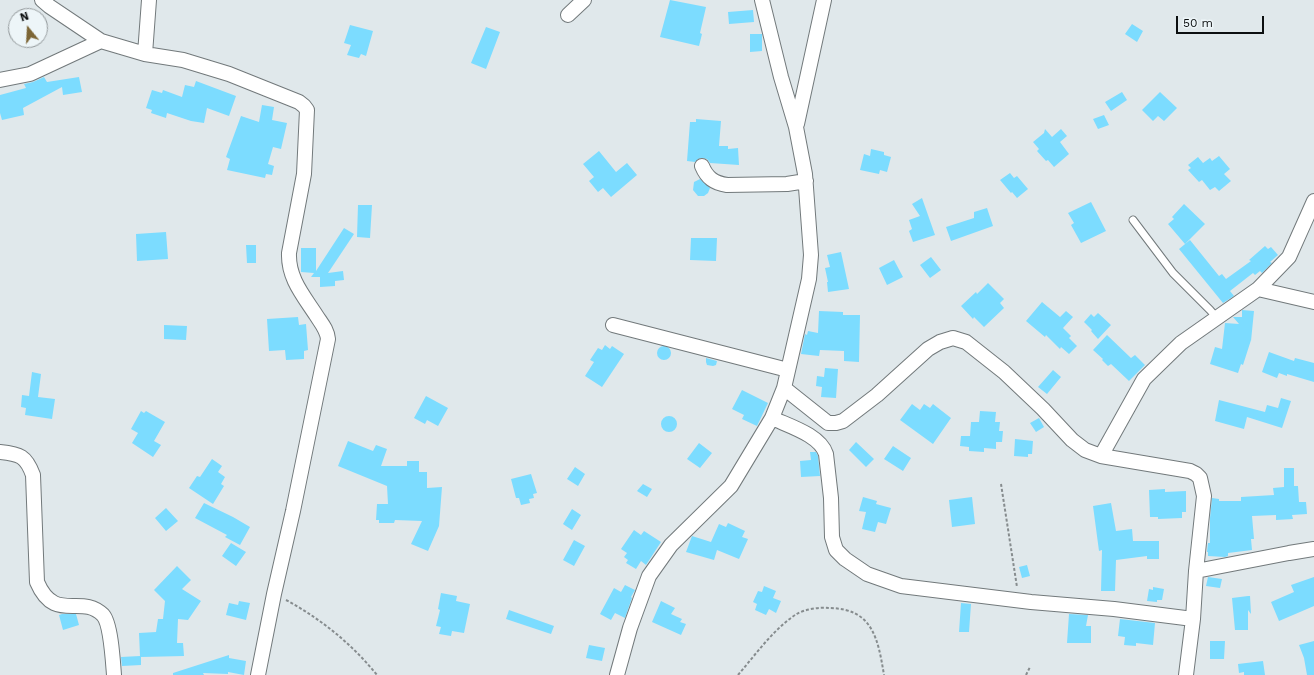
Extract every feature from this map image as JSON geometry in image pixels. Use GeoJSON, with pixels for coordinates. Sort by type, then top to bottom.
{"type":"FeatureCollection","features":[{"type":"Feature","properties":{"kind":"street"},"geometry":{"type":"LineString","coordinates":[[42,0],[101,41],[145,54],[183,60],[229,74],[299,102],[307,110],[304,174],[289,253],[289,265],[299,290],[325,328],[328,339],[258,675]]}},
{"type":"Feature","properties":{"kind":"street"},"geometry":{"type":"LineString","coordinates":[[145,54],[149,0]]}},
{"type":"Feature","properties":{"kind":"street"},"geometry":{"type":"LineString","coordinates":[[568,15],[584,0]]}},
{"type":"Feature","properties":{"kind":"street"},"geometry":{"type":"LineString","coordinates":[[796,127],[824,0]]}},
{"type":"Feature","properties":{"kind":"street"},"geometry":{"type":"LineString","coordinates":[[617,675],[630,628],[649,576],[671,545],[731,486],[772,418],[784,388],[809,279],[811,255],[806,181],[796,127],[760,2]]}},
{"type":"Feature","properties":{"kind":"street"},"geometry":{"type":"LineString","coordinates":[[0,80],[30,74],[101,41]]}},
{"type":"Feature","properties":{"kind":"street"},"geometry":{"type":"LineString","coordinates":[[702,166],[708,177],[718,184],[787,184],[806,181]]}},
{"type":"Feature","properties":{"kind":"street"},"geometry":{"type":"LineString","coordinates":[[1101,456],[1144,380],[1181,343],[1258,289],[1289,257],[1314,201]]}},
{"type":"Feature","properties":{"kind":"street"},"geometry":{"type":"LineString","coordinates":[[1258,289],[1314,302]]}},
{"type":"Feature","properties":{"kind":"street"},"geometry":{"type":"LineString","coordinates":[[613,326],[788,370]]}},
{"type":"Feature","properties":{"kind":"street"},"geometry":{"type":"LineString","coordinates":[[784,388],[828,423],[843,421],[877,395],[928,349],[940,342],[953,338],[966,342],[1004,372],[1043,409],[1072,440],[1085,450],[1101,456],[1190,471],[1196,474],[1200,478],[1204,496],[1196,571],[1193,620],[1186,675]]}},
{"type":"Feature","properties":{"kind":"street"},"geometry":{"type":"LineString","coordinates":[[772,418],[813,438],[821,444],[826,454],[831,498],[832,537],[836,550],[867,574],[901,586],[1018,601],[1114,609],[1193,620]]}},
{"type":"Feature","properties":{"kind":"street"},"geometry":{"type":"LineString","coordinates":[[0,452],[20,456],[28,463],[33,475],[37,582],[41,592],[51,602],[67,606],[91,607],[104,616],[110,636],[114,675]]}},
{"type":"Feature","properties":{"kind":"street"},"geometry":{"type":"LineString","coordinates":[[1196,571],[1314,549]]}},
{"type":"Feature","properties":{"kind":"lane"},"geometry":{"type":"LineString","coordinates":[[1133,220],[1173,273],[1217,318]]}},
{"type":"Feature","properties":{"kind":"path"},"geometry":{"type":"LineString","coordinates":[[1001,484],[1016,576],[1018,601]]}},
{"type":"Feature","properties":{"kind":"path"},"geometry":{"type":"LineString","coordinates":[[274,594],[307,611],[338,634],[377,675]]}},
{"type":"Feature","properties":{"kind":"path"},"geometry":{"type":"LineString","coordinates":[[738,675],[774,633],[796,614],[824,607],[838,608],[854,612],[863,617],[870,625],[878,644],[884,675]]}},
{"type":"Feature","properties":{"kind":"path"},"geometry":{"type":"LineString","coordinates":[[1026,675],[1030,667]]}},
{"type":"Feature","properties":{"kind":"building"},"geometry":{"type":"Polygon","coordinates":[[[670,0],[706,7],[700,33],[702,34],[699,46],[660,37],[670,0]]]}},
{"type":"Feature","properties":{"kind":"building"},"geometry":{"type":"Polygon","coordinates":[[[753,10],[754,22],[729,24],[728,12],[753,10]]]}},
{"type":"Feature","properties":{"kind":"building"},"geometry":{"type":"Polygon","coordinates":[[[1132,24],[1143,31],[1137,42],[1125,34],[1132,24]]]}},
{"type":"Feature","properties":{"kind":"building"},"geometry":{"type":"Polygon","coordinates":[[[350,25],[373,31],[366,56],[361,54],[359,58],[347,55],[351,45],[344,43],[350,25]]]}},
{"type":"Feature","properties":{"kind":"building"},"geometry":{"type":"Polygon","coordinates":[[[486,27],[500,32],[486,69],[471,63],[486,27]]]}},
{"type":"Feature","properties":{"kind":"building"},"geometry":{"type":"Polygon","coordinates":[[[750,34],[762,34],[762,51],[750,52],[750,34]]]}},
{"type":"Feature","properties":{"kind":"building"},"geometry":{"type":"Polygon","coordinates":[[[44,77],[47,82],[79,77],[82,92],[63,95],[62,87],[23,108],[24,115],[2,120],[0,113],[0,95],[26,88],[24,84],[44,77]]]}},
{"type":"Feature","properties":{"kind":"building"},"geometry":{"type":"Polygon","coordinates":[[[196,81],[236,96],[229,116],[207,108],[204,123],[191,121],[167,113],[166,118],[151,113],[152,110],[146,108],[152,90],[162,93],[163,90],[182,97],[185,85],[194,87],[196,81]]]}},
{"type":"Feature","properties":{"kind":"building"},"geometry":{"type":"Polygon","coordinates":[[[1122,92],[1127,100],[1111,111],[1105,102],[1122,92]]]}},
{"type":"Feature","properties":{"kind":"building"},"geometry":{"type":"Polygon","coordinates":[[[1160,92],[1177,108],[1164,121],[1158,116],[1153,121],[1142,110],[1160,92]]]}},
{"type":"Feature","properties":{"kind":"building"},"geometry":{"type":"Polygon","coordinates":[[[262,105],[274,107],[272,120],[287,123],[281,149],[273,147],[268,164],[274,166],[272,175],[266,174],[265,178],[227,170],[230,159],[226,157],[241,116],[259,122],[262,105]]]}},
{"type":"Feature","properties":{"kind":"building"},"geometry":{"type":"Polygon","coordinates":[[[1104,115],[1109,125],[1098,129],[1093,119],[1104,115]]]}},
{"type":"Feature","properties":{"kind":"building"},"geometry":{"type":"Polygon","coordinates":[[[696,119],[721,121],[719,146],[728,146],[728,149],[738,148],[739,165],[710,163],[707,159],[702,158],[695,162],[687,161],[690,122],[696,122],[696,119]]]}},
{"type":"Feature","properties":{"kind":"building"},"geometry":{"type":"Polygon","coordinates":[[[1045,129],[1052,137],[1061,129],[1067,136],[1060,142],[1069,154],[1054,167],[1037,151],[1039,149],[1033,142],[1044,133],[1045,129]]]}},
{"type":"Feature","properties":{"kind":"building"},"geometry":{"type":"Polygon","coordinates":[[[871,149],[884,152],[884,155],[891,157],[887,172],[880,170],[879,174],[860,170],[864,154],[870,156],[871,149]]]}},
{"type":"Feature","properties":{"kind":"building"},"geometry":{"type":"Polygon","coordinates":[[[599,151],[616,172],[627,163],[637,175],[611,197],[603,188],[598,192],[589,181],[594,177],[583,164],[599,151]]]}},
{"type":"Feature","properties":{"kind":"building"},"geometry":{"type":"Polygon","coordinates":[[[1219,156],[1230,169],[1224,174],[1231,181],[1219,191],[1215,187],[1210,190],[1202,180],[1199,182],[1188,170],[1191,168],[1188,165],[1198,157],[1203,163],[1210,158],[1212,161],[1219,156]]]}},
{"type":"Feature","properties":{"kind":"building"},"geometry":{"type":"Polygon","coordinates":[[[1010,173],[1014,178],[1017,176],[1028,189],[1017,198],[1000,180],[1010,173]]]}},
{"type":"Feature","properties":{"kind":"building"},"geometry":{"type":"Polygon","coordinates":[[[700,179],[710,188],[708,193],[704,196],[698,196],[693,190],[694,182],[700,179]]]}},
{"type":"Feature","properties":{"kind":"building"},"geometry":{"type":"Polygon","coordinates":[[[922,198],[935,235],[913,242],[909,231],[912,229],[909,220],[920,216],[912,204],[922,198]]]}},
{"type":"Feature","properties":{"kind":"building"},"geometry":{"type":"Polygon","coordinates":[[[1091,202],[1106,231],[1081,243],[1071,225],[1074,223],[1068,213],[1091,202]]]}},
{"type":"Feature","properties":{"kind":"building"},"geometry":{"type":"Polygon","coordinates":[[[1184,204],[1205,224],[1185,244],[1168,224],[1174,219],[1172,217],[1184,204]]]}},
{"type":"Feature","properties":{"kind":"building"},"geometry":{"type":"Polygon","coordinates":[[[358,205],[372,205],[370,238],[357,237],[358,205]]]}},
{"type":"Feature","properties":{"kind":"building"},"geometry":{"type":"Polygon","coordinates":[[[987,208],[993,226],[951,241],[946,227],[974,218],[974,212],[987,208]]]}},
{"type":"Feature","properties":{"kind":"building"},"geometry":{"type":"Polygon","coordinates":[[[344,228],[354,234],[328,273],[343,271],[344,280],[335,281],[335,286],[320,287],[320,277],[311,277],[314,273],[301,272],[301,248],[316,248],[316,271],[344,228]]]}},
{"type":"Feature","properties":{"kind":"building"},"geometry":{"type":"Polygon","coordinates":[[[166,232],[168,259],[137,261],[136,234],[166,232]]]}},
{"type":"Feature","properties":{"kind":"building"},"geometry":{"type":"Polygon","coordinates":[[[691,238],[717,238],[716,261],[690,260],[691,238]]]}},
{"type":"Feature","properties":{"kind":"building"},"geometry":{"type":"Polygon","coordinates":[[[1190,240],[1219,276],[1222,274],[1226,279],[1251,261],[1249,260],[1265,246],[1268,249],[1271,247],[1278,255],[1270,262],[1272,263],[1262,273],[1260,271],[1255,275],[1253,273],[1230,291],[1234,296],[1223,303],[1179,249],[1190,240]]]}},
{"type":"Feature","properties":{"kind":"building"},"geometry":{"type":"Polygon","coordinates":[[[246,245],[256,245],[256,263],[247,263],[246,245]]]}},
{"type":"Feature","properties":{"kind":"building"},"geometry":{"type":"Polygon","coordinates":[[[841,252],[849,289],[828,292],[828,282],[825,268],[830,267],[827,255],[841,252]]]}},
{"type":"Feature","properties":{"kind":"building"},"geometry":{"type":"Polygon","coordinates":[[[931,257],[941,270],[930,278],[920,265],[931,257]]]}},
{"type":"Feature","properties":{"kind":"building"},"geometry":{"type":"Polygon","coordinates":[[[894,260],[903,277],[887,285],[879,268],[894,260]]]}},
{"type":"Feature","properties":{"kind":"building"},"geometry":{"type":"Polygon","coordinates":[[[988,283],[1004,299],[1000,303],[1004,308],[984,327],[974,317],[973,319],[961,306],[976,292],[977,294],[988,283]]]}},
{"type":"Feature","properties":{"kind":"building"},"geometry":{"type":"Polygon","coordinates":[[[1042,302],[1060,317],[1066,311],[1073,317],[1063,328],[1071,336],[1069,338],[1077,346],[1069,354],[1061,347],[1060,349],[1046,335],[1045,337],[1026,321],[1042,302]]]}},
{"type":"Feature","properties":{"kind":"building"},"geometry":{"type":"Polygon","coordinates":[[[1242,310],[1254,311],[1251,341],[1243,365],[1241,364],[1238,373],[1210,364],[1215,347],[1222,349],[1225,323],[1239,324],[1233,317],[1242,317],[1242,310]]]}},
{"type":"Feature","properties":{"kind":"building"},"geometry":{"type":"Polygon","coordinates":[[[819,311],[843,312],[843,315],[860,315],[859,362],[844,361],[844,351],[820,350],[819,356],[801,354],[805,334],[807,335],[808,331],[818,333],[819,311]]]}},
{"type":"Feature","properties":{"kind":"building"},"geometry":{"type":"Polygon","coordinates":[[[1098,313],[1111,325],[1098,339],[1084,322],[1091,314],[1094,317],[1098,313]]]}},
{"type":"Feature","properties":{"kind":"building"},"geometry":{"type":"Polygon","coordinates":[[[298,317],[299,325],[306,324],[308,350],[304,351],[304,359],[286,360],[285,350],[269,351],[267,319],[298,317]]]}},
{"type":"Feature","properties":{"kind":"building"},"geometry":{"type":"Polygon","coordinates":[[[164,325],[187,326],[186,340],[164,339],[164,325]]]}},
{"type":"Feature","properties":{"kind":"building"},"geometry":{"type":"Polygon","coordinates":[[[1107,335],[1131,358],[1135,355],[1145,365],[1129,381],[1111,364],[1108,366],[1093,350],[1107,335]]]}},
{"type":"Feature","properties":{"kind":"building"},"geometry":{"type":"Polygon","coordinates":[[[605,345],[610,349],[612,346],[624,354],[602,387],[585,376],[594,362],[590,360],[598,348],[602,350],[605,345]]]}},
{"type":"Feature","properties":{"kind":"building"},"geometry":{"type":"Polygon","coordinates":[[[664,346],[669,348],[671,353],[669,358],[664,360],[659,358],[657,353],[659,348],[664,346]]]}},
{"type":"Feature","properties":{"kind":"building"},"geometry":{"type":"Polygon","coordinates":[[[1269,352],[1294,361],[1295,358],[1314,363],[1314,382],[1279,373],[1277,378],[1262,372],[1269,352]]]}},
{"type":"Feature","properties":{"kind":"building"},"geometry":{"type":"Polygon","coordinates":[[[706,358],[717,361],[716,365],[707,365],[706,358]]]}},
{"type":"Feature","properties":{"kind":"building"},"geometry":{"type":"Polygon","coordinates":[[[825,368],[838,369],[836,398],[821,397],[822,387],[816,386],[817,376],[824,377],[825,368]]]}},
{"type":"Feature","properties":{"kind":"building"},"geometry":{"type":"Polygon","coordinates":[[[1053,370],[1061,377],[1047,394],[1038,387],[1053,370]]]}},
{"type":"Feature","properties":{"kind":"building"},"geometry":{"type":"Polygon","coordinates":[[[32,372],[41,374],[38,397],[55,399],[52,419],[25,415],[26,408],[21,407],[22,395],[29,396],[32,372]]]}},
{"type":"Feature","properties":{"kind":"building"},"geometry":{"type":"Polygon","coordinates":[[[742,390],[768,403],[757,426],[742,419],[744,415],[732,409],[742,390]]]}},
{"type":"Feature","properties":{"kind":"building"},"geometry":{"type":"Polygon","coordinates":[[[426,396],[448,408],[438,426],[427,420],[425,424],[414,418],[426,396]]]}},
{"type":"Feature","properties":{"kind":"building"},"geometry":{"type":"Polygon","coordinates":[[[1281,398],[1291,401],[1282,428],[1247,417],[1244,429],[1215,421],[1219,400],[1265,412],[1267,405],[1278,408],[1281,398]]]}},
{"type":"Feature","properties":{"kind":"building"},"geometry":{"type":"Polygon","coordinates":[[[912,404],[920,410],[924,404],[930,408],[933,404],[951,418],[933,444],[900,420],[912,404]]]}},
{"type":"Feature","properties":{"kind":"building"},"geometry":{"type":"Polygon","coordinates":[[[141,411],[144,413],[146,411],[165,422],[154,441],[161,445],[153,457],[132,443],[138,433],[131,429],[141,411]]]}},
{"type":"Feature","properties":{"kind":"building"},"geometry":{"type":"Polygon","coordinates":[[[980,411],[996,412],[995,422],[1000,422],[999,431],[1003,431],[1002,442],[996,442],[996,449],[984,448],[984,452],[969,451],[969,447],[960,446],[961,436],[970,436],[971,422],[979,422],[980,411]]]}},
{"type":"Feature","properties":{"kind":"building"},"geometry":{"type":"Polygon","coordinates":[[[669,416],[675,418],[677,424],[675,430],[669,432],[663,430],[661,424],[663,418],[669,416]]]}},
{"type":"Feature","properties":{"kind":"building"},"geometry":{"type":"Polygon","coordinates":[[[1039,418],[1044,427],[1036,432],[1030,423],[1039,418]]]}},
{"type":"Feature","properties":{"kind":"building"},"geometry":{"type":"Polygon","coordinates":[[[1015,439],[1033,441],[1032,454],[1028,454],[1028,457],[1014,456],[1015,439]]]}},
{"type":"Feature","properties":{"kind":"building"},"geometry":{"type":"Polygon","coordinates":[[[348,441],[373,451],[376,445],[387,449],[381,466],[407,466],[407,461],[419,461],[419,472],[427,472],[427,488],[442,487],[439,526],[428,551],[411,544],[422,521],[395,520],[394,523],[379,523],[379,520],[376,520],[377,504],[388,504],[387,486],[338,466],[348,441]]]}},
{"type":"Feature","properties":{"kind":"building"},"geometry":{"type":"Polygon","coordinates":[[[856,442],[874,459],[866,467],[849,450],[856,442]]]}},
{"type":"Feature","properties":{"kind":"building"},"geometry":{"type":"Polygon","coordinates":[[[699,443],[712,453],[700,468],[687,459],[699,443]]]}},
{"type":"Feature","properties":{"kind":"building"},"geometry":{"type":"Polygon","coordinates":[[[893,446],[911,458],[903,471],[884,459],[893,446]]]}},
{"type":"Feature","properties":{"kind":"building"},"geometry":{"type":"Polygon","coordinates":[[[810,452],[816,452],[818,456],[820,476],[801,477],[800,461],[811,460],[810,452]]]}},
{"type":"Feature","properties":{"kind":"building"},"geometry":{"type":"Polygon","coordinates":[[[212,459],[222,466],[218,472],[225,477],[221,484],[224,486],[213,504],[189,488],[197,476],[200,477],[212,459]]]}},
{"type":"Feature","properties":{"kind":"building"},"geometry":{"type":"Polygon","coordinates":[[[575,467],[585,474],[578,486],[567,479],[575,467]]]}},
{"type":"Feature","properties":{"kind":"building"},"geometry":{"type":"Polygon","coordinates":[[[1284,468],[1294,468],[1294,486],[1298,486],[1299,502],[1306,502],[1307,514],[1292,515],[1293,519],[1276,520],[1276,515],[1252,516],[1254,539],[1251,539],[1252,550],[1228,553],[1228,556],[1225,557],[1208,556],[1207,552],[1208,543],[1210,543],[1212,498],[1219,499],[1219,501],[1241,501],[1241,497],[1274,495],[1273,488],[1284,487],[1284,468]]]}},
{"type":"Feature","properties":{"kind":"building"},"geometry":{"type":"Polygon","coordinates":[[[531,474],[537,493],[533,494],[534,498],[529,499],[530,503],[521,505],[519,498],[516,498],[511,479],[531,474]]]}},
{"type":"Feature","properties":{"kind":"building"},"geometry":{"type":"Polygon","coordinates":[[[643,484],[652,489],[647,497],[637,491],[643,484]]]}},
{"type":"Feature","properties":{"kind":"building"},"geometry":{"type":"Polygon","coordinates":[[[1165,489],[1165,492],[1186,491],[1186,512],[1182,512],[1182,518],[1158,519],[1158,517],[1150,517],[1149,490],[1165,489]]]}},
{"type":"Feature","properties":{"kind":"building"},"geometry":{"type":"Polygon","coordinates":[[[863,497],[877,501],[876,504],[891,508],[886,524],[878,522],[875,532],[862,529],[866,512],[859,511],[863,497]]]}},
{"type":"Feature","properties":{"kind":"building"},"geometry":{"type":"Polygon","coordinates":[[[972,497],[975,524],[952,527],[949,500],[972,497]]]}},
{"type":"Feature","properties":{"kind":"building"},"geometry":{"type":"Polygon","coordinates":[[[204,503],[250,527],[240,545],[225,537],[227,535],[195,518],[204,503]]]}},
{"type":"Feature","properties":{"kind":"building"},"geometry":{"type":"Polygon","coordinates":[[[1111,503],[1116,531],[1132,529],[1133,541],[1159,541],[1159,559],[1147,559],[1147,556],[1116,560],[1115,591],[1101,591],[1102,550],[1099,551],[1093,506],[1111,503]]]}},
{"type":"Feature","properties":{"kind":"building"},"geometry":{"type":"Polygon","coordinates":[[[166,508],[178,521],[166,531],[155,518],[166,508]]]}},
{"type":"Feature","properties":{"kind":"building"},"geometry":{"type":"Polygon","coordinates":[[[572,509],[581,515],[572,530],[563,524],[572,509]]]}},
{"type":"Feature","properties":{"kind":"building"},"geometry":{"type":"Polygon","coordinates":[[[728,523],[745,531],[742,537],[748,539],[739,559],[717,550],[714,560],[686,552],[692,536],[711,542],[719,524],[726,527],[728,523]]]}},
{"type":"Feature","properties":{"kind":"building"},"geometry":{"type":"Polygon","coordinates":[[[634,530],[641,535],[644,531],[661,542],[646,565],[641,561],[636,569],[626,563],[628,560],[624,557],[627,553],[621,549],[634,530]]]}},
{"type":"Feature","properties":{"kind":"building"},"geometry":{"type":"Polygon","coordinates":[[[574,540],[585,546],[574,566],[563,560],[574,540]]]}},
{"type":"Feature","properties":{"kind":"building"},"geometry":{"type":"Polygon","coordinates":[[[231,543],[246,552],[236,566],[222,556],[231,543]]]}},
{"type":"Feature","properties":{"kind":"building"},"geometry":{"type":"Polygon","coordinates":[[[1027,565],[1030,576],[1022,578],[1019,567],[1027,565]]]}},
{"type":"Feature","properties":{"kind":"building"},"geometry":{"type":"Polygon","coordinates":[[[177,566],[191,580],[182,589],[201,601],[188,620],[178,619],[177,643],[183,643],[184,656],[141,657],[141,665],[122,666],[121,657],[140,656],[139,633],[156,632],[158,619],[163,619],[165,601],[154,590],[177,566]]]}},
{"type":"Feature","properties":{"kind":"building"},"geometry":{"type":"Polygon","coordinates":[[[1208,577],[1222,579],[1220,588],[1206,586],[1208,577]]]}},
{"type":"Feature","properties":{"kind":"building"},"geometry":{"type":"Polygon","coordinates":[[[1314,577],[1314,606],[1279,621],[1271,602],[1294,592],[1291,585],[1314,577]]]}},
{"type":"Feature","properties":{"kind":"building"},"geometry":{"type":"Polygon","coordinates":[[[625,585],[635,590],[631,597],[632,598],[625,618],[615,613],[611,620],[600,614],[614,588],[621,592],[625,585]]]}},
{"type":"Feature","properties":{"kind":"building"},"geometry":{"type":"Polygon","coordinates":[[[764,586],[776,591],[773,598],[781,601],[776,613],[769,609],[766,615],[755,610],[757,604],[753,602],[758,591],[762,592],[764,586]]]}},
{"type":"Feature","properties":{"kind":"building"},"geometry":{"type":"Polygon","coordinates":[[[1153,587],[1164,589],[1162,600],[1157,600],[1157,602],[1147,601],[1149,589],[1153,590],[1153,587]]]}},
{"type":"Feature","properties":{"kind":"building"},"geometry":{"type":"Polygon","coordinates":[[[441,593],[457,596],[456,601],[470,604],[464,633],[452,631],[451,636],[439,634],[441,627],[436,626],[440,610],[438,609],[441,593]]]}},
{"type":"Feature","properties":{"kind":"building"},"geometry":{"type":"Polygon","coordinates":[[[1250,596],[1251,614],[1248,610],[1248,630],[1235,630],[1232,598],[1250,596]]]}},
{"type":"Feature","properties":{"kind":"building"},"geometry":{"type":"Polygon","coordinates":[[[239,601],[250,603],[246,620],[226,615],[229,603],[238,605],[239,601]]]}},
{"type":"Feature","properties":{"kind":"building"},"geometry":{"type":"Polygon","coordinates":[[[661,601],[675,608],[671,614],[682,619],[680,622],[686,624],[681,635],[652,622],[661,601]]]}},
{"type":"Feature","properties":{"kind":"building"},"geometry":{"type":"Polygon","coordinates":[[[961,603],[971,604],[969,632],[959,632],[961,603]]]}},
{"type":"Feature","properties":{"kind":"building"},"geometry":{"type":"Polygon","coordinates":[[[509,610],[554,626],[551,634],[506,619],[509,610]]]}},
{"type":"Feature","properties":{"kind":"building"},"geometry":{"type":"Polygon","coordinates":[[[76,614],[79,625],[63,630],[59,615],[76,614]]]}},
{"type":"Feature","properties":{"kind":"building"},"geometry":{"type":"Polygon","coordinates":[[[1069,614],[1088,615],[1086,626],[1091,626],[1091,643],[1067,643],[1069,614]]]}},
{"type":"Feature","properties":{"kind":"building"},"geometry":{"type":"Polygon","coordinates":[[[1120,619],[1155,623],[1153,645],[1136,643],[1136,646],[1124,645],[1125,637],[1118,636],[1120,619]]]}},
{"type":"Feature","properties":{"kind":"building"},"geometry":{"type":"Polygon","coordinates":[[[1210,641],[1225,641],[1224,659],[1210,659],[1210,641]]]}},
{"type":"Feature","properties":{"kind":"building"},"geometry":{"type":"Polygon","coordinates":[[[1314,641],[1314,675],[1307,675],[1304,658],[1299,645],[1314,641]]]}},
{"type":"Feature","properties":{"kind":"building"},"geometry":{"type":"Polygon","coordinates":[[[589,645],[605,648],[602,661],[586,658],[589,645]]]}},
{"type":"Feature","properties":{"kind":"building"},"geometry":{"type":"Polygon","coordinates":[[[229,655],[229,658],[246,661],[244,675],[228,672],[228,674],[203,673],[204,675],[173,675],[173,673],[229,655]]]}},
{"type":"Feature","properties":{"kind":"building"},"geometry":{"type":"Polygon","coordinates":[[[1263,661],[1265,675],[1244,675],[1244,672],[1239,673],[1238,664],[1263,661]]]}}]}
